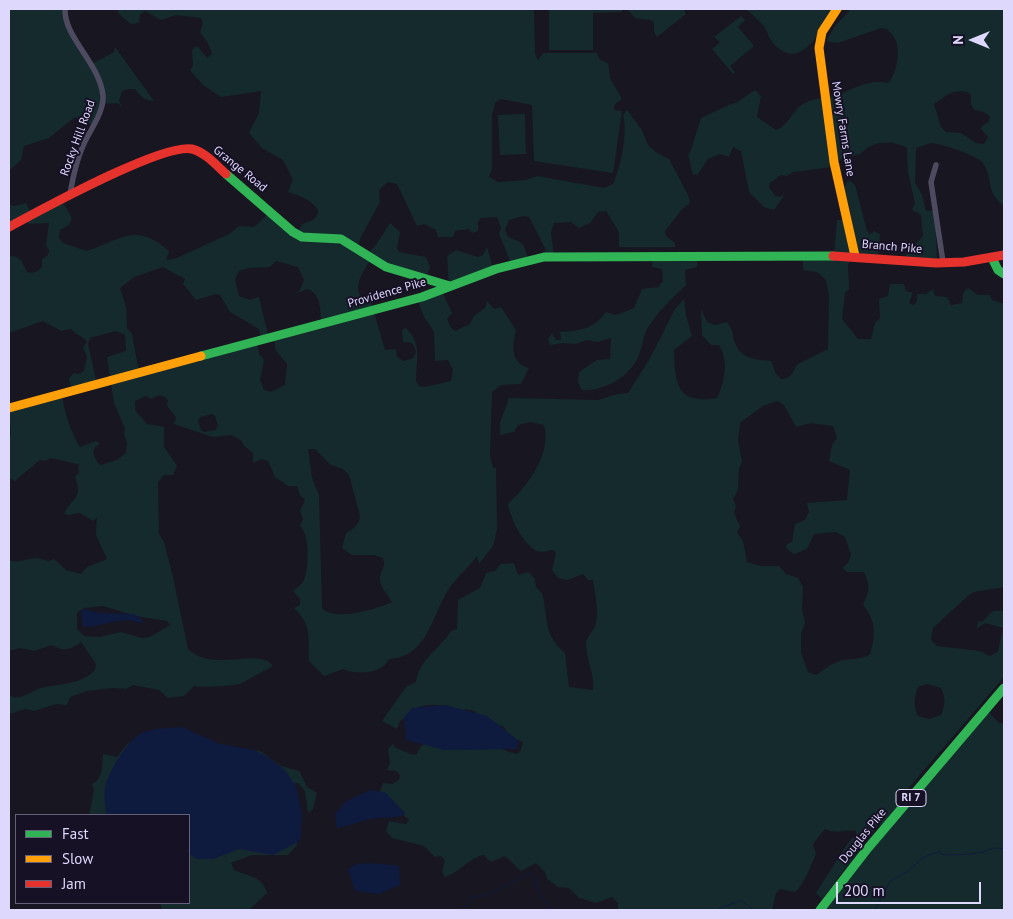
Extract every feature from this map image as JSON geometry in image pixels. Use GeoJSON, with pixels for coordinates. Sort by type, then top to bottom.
{"type":"FeatureCollection","features":[{"type":"Feature","properties":{"kind":"main road","name":"Mowry Farms Lane"},"geometry":{"type":"LineString","coordinates":[[837,9],[822,32],[819,48],[832,154],[855,256]]}},
{"type":"Feature","properties":{"kind":"main road","name":"Grange Road"},"geometry":{"type":"LineString","coordinates":[[9,227],[70,194],[168,152],[191,149],[199,152],[212,162],[293,232],[302,237],[341,239],[386,267],[450,286]]}},
{"type":"Feature","properties":{"kind":"main road","name":"Branch Pike"},"geometry":{"type":"LineString","coordinates":[[777,253],[943,262],[992,258],[1004,255]]}},
{"type":"Feature","properties":{"kind":"main road","name":"Providence Pike"},"geometry":{"type":"LineString","coordinates":[[9,408],[422,297],[517,262],[553,256],[777,253]]}},
{"type":"Feature","properties":{"kind":"main road"},"geometry":{"type":"LineString","coordinates":[[992,258],[998,270],[1004,274]]}},
{"type":"Feature","properties":{"kind":"main road","name":"Douglas Pike"},"geometry":{"type":"LineString","coordinates":[[820,910],[868,848],[1004,688]]}},
{"type":"Feature","properties":{"kind":"street","name":"Rocky Hill Road"},"geometry":{"type":"LineString","coordinates":[[65,9],[67,25],[94,68],[103,98],[74,171],[70,194]]}},
{"type":"Feature","properties":{"kind":"street"},"geometry":{"type":"LineString","coordinates":[[936,165],[931,182],[943,262]]}},
{"type":"Feature","properties":{"kind":"green space"},"geometry":{"type":"Polygon","coordinates":[[[9,9],[64,9],[67,25],[92,64],[114,52],[115,47],[154,101],[143,98],[135,89],[122,91],[119,101],[122,107],[117,103],[101,104],[92,125],[75,117],[49,138],[24,146],[21,160],[9,171],[9,9]]]}},
{"type":"Feature","properties":{"kind":"green space"},"geometry":{"type":"Polygon","coordinates":[[[117,9],[534,9],[535,54],[538,60],[543,53],[597,53],[600,60],[608,63],[610,78],[622,99],[615,104],[614,110],[622,111],[613,173],[534,161],[532,105],[501,99],[495,103],[492,116],[492,169],[489,177],[498,182],[526,180],[537,176],[604,188],[613,184],[623,150],[625,131],[623,115],[627,110],[642,130],[648,145],[657,153],[669,159],[688,195],[690,203],[683,208],[665,231],[666,236],[675,243],[675,247],[619,247],[619,232],[606,211],[598,212],[590,223],[579,228],[571,222],[554,223],[551,233],[554,255],[546,256],[545,248],[529,217],[523,216],[509,220],[505,230],[508,237],[522,244],[528,259],[511,263],[499,234],[501,228],[497,217],[481,218],[478,222],[478,231],[473,233],[468,229],[455,231],[453,237],[438,237],[436,230],[424,224],[417,226],[397,184],[388,182],[379,190],[380,202],[361,237],[357,249],[369,252],[376,245],[390,223],[400,232],[397,248],[399,252],[426,257],[430,266],[427,278],[371,259],[363,273],[359,282],[359,292],[361,297],[370,298],[385,350],[396,349],[397,357],[404,361],[413,358],[416,352],[413,345],[403,342],[402,331],[405,327],[411,333],[416,346],[417,359],[416,381],[419,386],[424,387],[451,381],[453,370],[448,360],[435,361],[434,332],[424,317],[417,299],[442,291],[452,313],[447,319],[451,328],[455,331],[470,324],[474,316],[485,308],[487,301],[494,309],[501,307],[516,330],[513,347],[515,358],[523,366],[529,368],[521,384],[501,385],[492,392],[490,455],[493,468],[496,468],[497,529],[493,546],[479,564],[477,556],[451,586],[422,642],[413,650],[403,656],[389,659],[381,668],[375,670],[355,672],[343,669],[324,676],[309,661],[308,632],[304,620],[294,608],[300,605],[300,599],[293,591],[304,580],[308,560],[306,536],[300,526],[303,519],[300,511],[305,500],[300,495],[297,486],[288,486],[275,477],[268,461],[262,459],[253,463],[253,453],[244,446],[241,440],[231,435],[213,437],[174,424],[176,417],[167,406],[168,401],[165,397],[159,395],[151,399],[146,396],[135,401],[135,410],[147,424],[164,427],[164,447],[177,466],[173,475],[164,475],[158,482],[159,534],[164,542],[173,577],[188,649],[199,656],[210,659],[257,658],[273,666],[240,684],[194,686],[184,696],[168,698],[159,690],[133,685],[126,689],[113,688],[87,691],[70,697],[67,705],[56,704],[34,711],[25,709],[9,714],[9,695],[21,697],[41,688],[77,681],[95,670],[96,664],[81,642],[66,649],[60,649],[52,645],[34,651],[20,648],[9,651],[9,560],[37,558],[49,561],[54,559],[66,570],[81,574],[87,567],[107,559],[96,535],[97,517],[93,521],[80,513],[68,515],[64,513],[76,497],[78,490],[75,477],[79,473],[78,466],[81,465],[51,458],[45,461],[40,460],[15,481],[9,478],[9,440],[11,434],[9,409],[62,395],[68,422],[76,441],[80,447],[96,441],[100,444],[95,447],[93,453],[97,462],[101,465],[117,460],[126,453],[127,442],[124,434],[125,429],[114,403],[107,357],[126,351],[125,335],[116,331],[90,338],[88,344],[97,384],[72,392],[69,378],[74,373],[79,374],[84,371],[87,357],[83,347],[87,342],[85,340],[71,329],[61,331],[43,321],[9,333],[9,256],[18,258],[27,272],[34,273],[39,270],[42,267],[42,259],[48,255],[49,250],[46,245],[49,223],[28,224],[25,218],[9,227],[9,204],[14,206],[26,203],[31,213],[61,199],[72,218],[69,225],[60,230],[59,238],[63,243],[87,251],[120,238],[138,235],[157,242],[169,251],[166,260],[177,258],[229,234],[239,226],[254,227],[270,212],[297,235],[302,224],[313,220],[318,213],[315,206],[308,201],[288,192],[293,180],[283,160],[262,148],[249,133],[259,113],[261,91],[221,97],[203,85],[190,70],[193,66],[192,50],[195,47],[198,47],[207,58],[212,54],[208,43],[200,32],[203,23],[201,18],[176,15],[161,20],[145,11],[140,15],[139,23],[131,24],[119,14],[117,9]],[[276,261],[270,267],[249,268],[239,271],[235,279],[239,296],[250,300],[259,297],[269,339],[262,341],[259,329],[230,312],[220,295],[216,294],[196,300],[183,284],[185,279],[163,267],[134,277],[120,288],[126,307],[127,328],[132,334],[139,373],[257,343],[259,354],[264,360],[260,380],[264,390],[271,392],[285,385],[287,364],[275,349],[274,338],[322,325],[320,309],[318,299],[312,291],[307,289],[295,294],[300,290],[304,280],[298,267],[276,261]],[[212,414],[200,417],[198,421],[201,430],[204,432],[215,430],[218,426],[215,416],[212,414]],[[308,449],[312,478],[319,495],[322,608],[336,614],[346,614],[366,611],[392,602],[380,581],[384,563],[383,558],[374,555],[352,555],[342,548],[346,533],[357,524],[360,516],[349,475],[343,469],[331,465],[315,449],[308,449]],[[103,606],[84,608],[77,613],[77,629],[84,636],[99,637],[121,632],[142,638],[150,637],[170,625],[167,621],[136,616],[103,606]]]}},
{"type":"Feature","properties":{"kind":"green space"},"geometry":{"type":"Polygon","coordinates":[[[549,9],[622,9],[622,12],[593,13],[593,50],[549,50],[549,9]]]}},
{"type":"Feature","properties":{"kind":"green space"},"geometry":{"type":"Polygon","coordinates":[[[627,9],[684,9],[686,14],[657,37],[654,32],[654,22],[635,18],[627,9]]]}},
{"type":"Feature","properties":{"kind":"green space"},"geometry":{"type":"Polygon","coordinates":[[[746,9],[837,9],[809,46],[800,52],[792,54],[782,51],[772,42],[763,25],[746,9]]]}},
{"type":"Feature","properties":{"kind":"green space"},"geometry":{"type":"Polygon","coordinates":[[[851,9],[1004,9],[1004,206],[994,195],[986,167],[978,159],[957,150],[931,143],[916,148],[915,183],[922,195],[926,211],[935,211],[937,262],[906,261],[906,254],[910,247],[915,245],[923,236],[921,215],[912,210],[915,203],[908,172],[907,148],[902,146],[886,142],[876,144],[865,149],[860,154],[841,159],[832,167],[793,172],[787,176],[781,175],[770,183],[769,187],[775,196],[780,197],[785,194],[774,210],[764,207],[749,192],[741,151],[733,147],[729,157],[720,154],[708,159],[698,174],[693,175],[688,154],[690,153],[701,118],[736,103],[755,90],[761,96],[757,117],[776,130],[784,126],[800,106],[809,101],[837,95],[867,83],[888,83],[896,68],[898,49],[895,39],[888,30],[881,28],[838,43],[826,41],[835,26],[851,9]],[[967,92],[950,93],[934,104],[941,127],[946,132],[961,133],[976,143],[984,144],[988,137],[980,128],[989,121],[990,116],[984,112],[974,110],[971,104],[971,95],[967,92]]]}},
{"type":"Feature","properties":{"kind":"green space"},"geometry":{"type":"Polygon","coordinates":[[[741,16],[745,20],[738,27],[754,46],[730,66],[735,72],[733,74],[712,49],[720,42],[714,37],[741,16]]]}},
{"type":"Feature","properties":{"kind":"green space"},"geometry":{"type":"Polygon","coordinates":[[[525,114],[526,154],[500,155],[498,115],[525,114]]]}},
{"type":"Feature","properties":{"kind":"green space"},"geometry":{"type":"Polygon","coordinates":[[[849,180],[855,185],[867,231],[870,234],[874,231],[880,234],[878,258],[851,256],[848,265],[849,289],[845,293],[842,319],[858,339],[871,339],[875,323],[880,318],[879,299],[888,296],[890,284],[904,284],[906,291],[913,293],[909,303],[914,305],[917,301],[917,294],[926,294],[933,289],[935,296],[947,297],[951,305],[962,303],[963,293],[968,288],[978,295],[990,295],[992,300],[1004,304],[1004,587],[974,592],[969,595],[933,628],[931,640],[937,646],[980,651],[991,656],[998,651],[1003,628],[985,623],[977,628],[978,622],[983,621],[993,611],[1004,611],[1004,677],[906,791],[911,793],[988,711],[999,723],[1004,724],[1004,910],[820,910],[883,826],[879,824],[822,899],[816,893],[847,844],[856,835],[856,831],[834,832],[825,829],[813,844],[816,854],[801,885],[795,892],[780,889],[776,893],[772,910],[618,910],[618,903],[612,897],[596,903],[579,898],[569,888],[558,887],[547,879],[545,872],[536,863],[521,871],[505,856],[491,862],[483,855],[477,857],[456,872],[445,877],[442,872],[445,860],[441,856],[435,857],[424,846],[392,838],[386,831],[389,821],[406,824],[409,820],[379,795],[383,783],[392,784],[399,780],[400,775],[396,771],[387,770],[390,763],[388,749],[394,743],[394,747],[413,755],[417,754],[420,747],[426,742],[441,738],[443,750],[501,749],[516,754],[520,752],[523,742],[509,737],[504,727],[481,718],[474,711],[465,709],[463,714],[452,713],[451,706],[421,706],[400,721],[397,729],[382,721],[406,687],[416,682],[425,661],[451,631],[457,629],[458,600],[480,588],[486,573],[495,571],[501,564],[514,563],[518,575],[528,572],[535,579],[536,587],[542,593],[549,632],[565,653],[569,687],[593,690],[593,678],[586,644],[597,618],[593,580],[588,580],[583,574],[568,580],[558,578],[552,570],[556,553],[553,550],[541,552],[535,550],[524,539],[515,525],[508,504],[523,488],[536,468],[545,447],[546,436],[544,425],[530,422],[518,425],[514,432],[500,435],[500,423],[509,398],[598,400],[617,394],[628,393],[649,360],[675,309],[684,299],[692,336],[674,350],[677,382],[680,389],[686,395],[703,399],[717,398],[724,378],[724,358],[719,345],[711,345],[702,335],[701,309],[707,322],[715,325],[727,322],[731,328],[736,345],[742,353],[751,358],[771,361],[776,374],[781,379],[789,377],[796,365],[828,349],[829,296],[826,280],[817,272],[803,270],[803,254],[834,255],[837,220],[846,220],[851,214],[845,192],[846,184],[849,180]],[[777,401],[763,406],[740,423],[738,440],[742,462],[739,469],[738,490],[733,499],[736,506],[734,513],[740,527],[737,532],[743,541],[747,562],[761,566],[779,566],[786,574],[798,578],[803,587],[802,609],[805,623],[801,634],[801,653],[808,672],[816,675],[836,662],[864,657],[870,654],[874,628],[873,622],[863,605],[868,593],[868,582],[864,572],[847,572],[842,568],[848,563],[851,555],[845,537],[836,532],[814,534],[807,549],[794,554],[786,548],[787,544],[792,542],[795,524],[805,520],[809,512],[807,503],[847,500],[850,470],[829,461],[832,445],[837,438],[833,426],[811,423],[796,427],[784,405],[777,401]],[[927,684],[918,687],[915,705],[918,716],[929,719],[941,715],[944,698],[941,688],[927,684]]]}},
{"type":"Feature","properties":{"kind":"green space"},"geometry":{"type":"Polygon","coordinates":[[[487,247],[493,268],[449,286],[447,256],[456,250],[478,257],[483,255],[487,247]]]}},
{"type":"Feature","properties":{"kind":"green space"},"geometry":{"type":"Polygon","coordinates":[[[697,254],[697,267],[685,270],[686,285],[649,326],[639,355],[630,370],[608,385],[591,390],[582,390],[578,382],[579,372],[597,360],[610,359],[611,338],[598,342],[587,340],[575,344],[550,345],[548,339],[552,333],[556,340],[561,340],[560,332],[574,331],[591,326],[606,312],[616,315],[634,308],[642,289],[658,287],[663,281],[662,269],[652,267],[653,255],[697,254]]]}},
{"type":"Feature","properties":{"kind":"green space"},"geometry":{"type":"Polygon","coordinates":[[[160,732],[240,757],[252,751],[260,751],[280,765],[300,772],[307,787],[317,793],[313,809],[308,813],[305,791],[298,783],[292,784],[297,845],[288,855],[252,855],[231,863],[234,870],[254,877],[265,887],[267,893],[249,910],[162,910],[160,904],[190,904],[190,814],[89,814],[94,790],[92,784],[96,782],[100,775],[103,754],[117,757],[128,743],[160,732]]]}},
{"type":"Feature","properties":{"kind":"water"},"geometry":{"type":"Polygon","coordinates":[[[84,609],[100,613],[134,614],[143,620],[141,624],[128,620],[83,627],[81,611],[84,609]]]}},
{"type":"Feature","properties":{"kind":"water"},"geometry":{"type":"Polygon","coordinates":[[[445,705],[487,716],[518,740],[517,749],[444,750],[406,740],[404,717],[412,708],[445,705]]]}},
{"type":"Feature","properties":{"kind":"water"},"geometry":{"type":"Polygon","coordinates":[[[182,727],[220,744],[254,750],[284,769],[296,786],[302,815],[301,836],[298,842],[273,855],[239,849],[213,859],[197,859],[190,855],[190,814],[106,814],[104,794],[114,765],[125,748],[138,735],[158,729],[182,727]]]}},
{"type":"Feature","properties":{"kind":"water"},"geometry":{"type":"Polygon","coordinates":[[[370,790],[386,793],[406,814],[397,817],[376,818],[337,828],[335,814],[345,802],[370,790]]]}},
{"type":"Feature","properties":{"kind":"water"},"geometry":{"type":"Polygon","coordinates":[[[371,863],[399,866],[400,885],[379,894],[355,891],[348,869],[356,864],[371,863]]]}},
{"type":"Feature","properties":{"kind":"waterway"},"geometry":{"type":"LineString","coordinates":[[875,910],[890,881],[908,871],[924,857],[940,851],[941,854],[953,855],[970,854],[994,848],[1004,849]]}},
{"type":"Feature","properties":{"kind":"waterway"},"geometry":{"type":"LineString","coordinates":[[462,910],[473,896],[486,896],[529,873],[535,877],[539,894],[553,910]]}},
{"type":"Feature","properties":{"kind":"waterway"},"geometry":{"type":"LineString","coordinates":[[716,910],[741,900],[753,910]]}},
{"type":"Feature","properties":{"kind":"traffic: fast"},"geometry":{"type":"LineString","coordinates":[[226,174],[293,232],[302,237],[341,239],[386,267],[450,286]]}},
{"type":"Feature","properties":{"kind":"traffic: fast"},"geometry":{"type":"LineString","coordinates":[[201,356],[422,297],[496,269],[544,257],[833,256]]}},
{"type":"Feature","properties":{"kind":"traffic: fast"},"geometry":{"type":"LineString","coordinates":[[992,258],[998,270],[1004,274]]}},
{"type":"Feature","properties":{"kind":"traffic: fast"},"geometry":{"type":"LineString","coordinates":[[820,910],[868,848],[1004,688]]}},
{"type":"Feature","properties":{"kind":"traffic: slow"},"geometry":{"type":"LineString","coordinates":[[837,9],[822,32],[819,48],[834,162],[855,256]]}},
{"type":"Feature","properties":{"kind":"traffic: slow"},"geometry":{"type":"LineString","coordinates":[[9,408],[201,356]]}},
{"type":"Feature","properties":{"kind":"traffic: jam"},"geometry":{"type":"LineString","coordinates":[[9,227],[101,179],[155,156],[177,150],[192,149],[202,153],[226,174]]}},
{"type":"Feature","properties":{"kind":"traffic: jam"},"geometry":{"type":"LineString","coordinates":[[833,256],[936,263],[964,262],[1004,255]]}}]}
